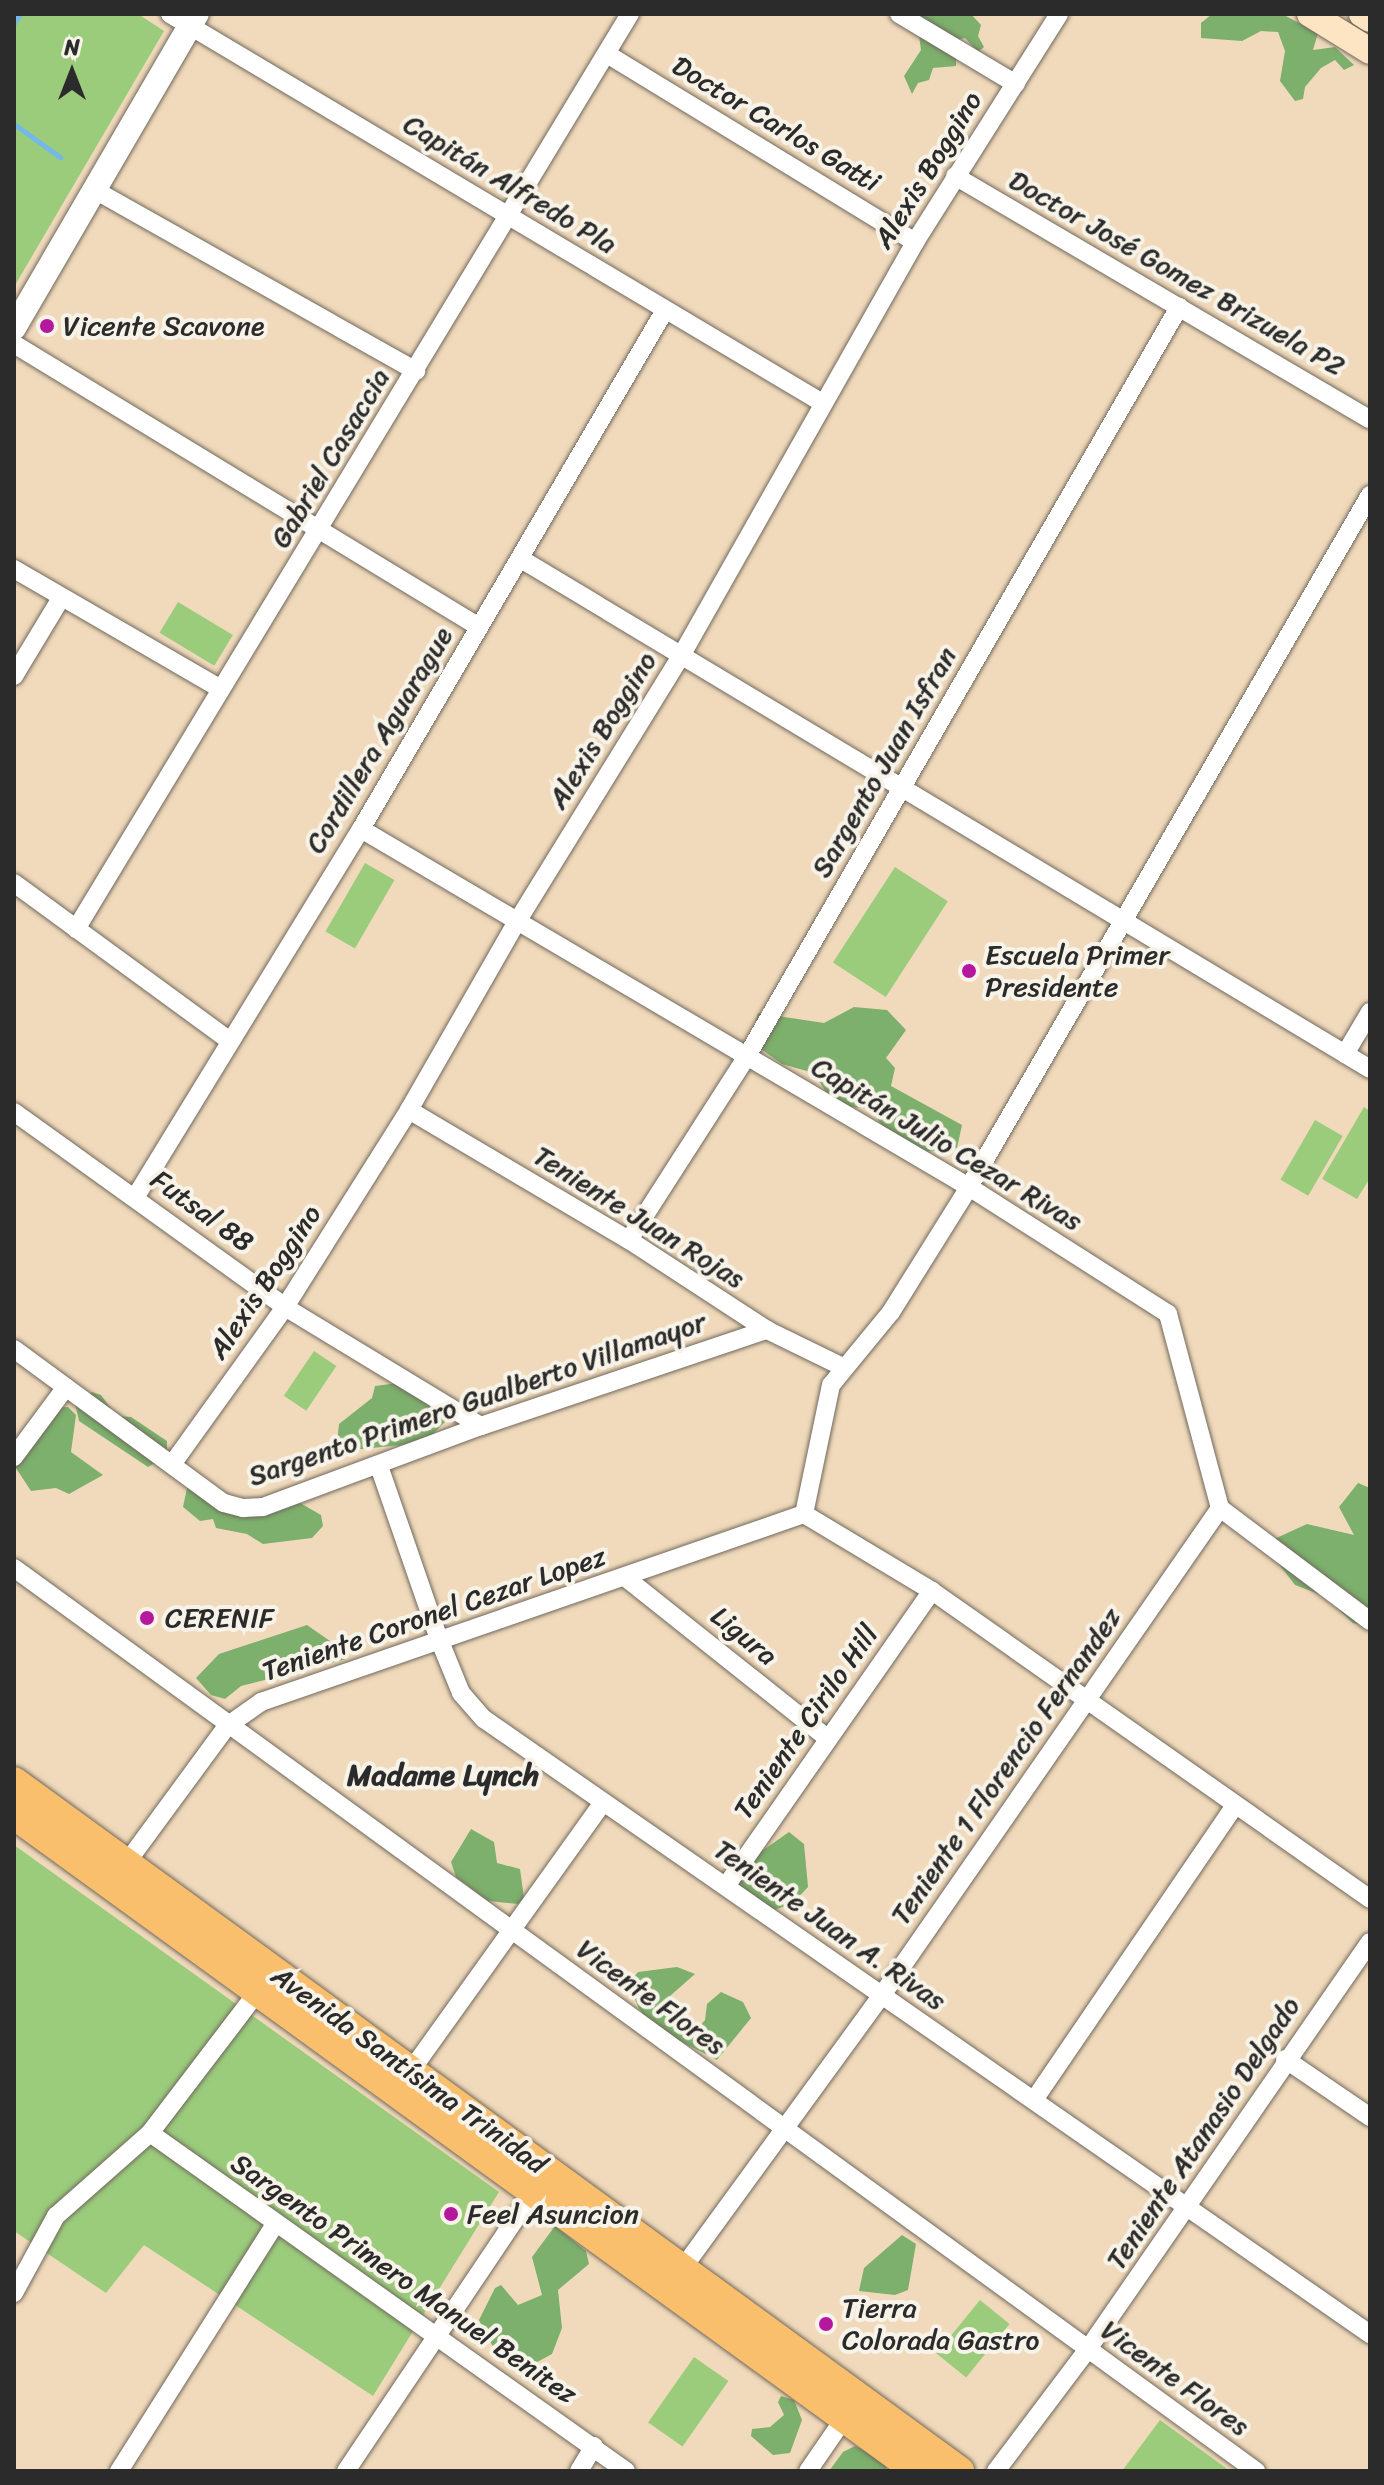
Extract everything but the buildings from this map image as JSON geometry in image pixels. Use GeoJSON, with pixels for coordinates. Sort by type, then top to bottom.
{"type":"FeatureCollection","features":[{"type":"Feature","properties":{"kind":"main road"},"geometry":{"type":"LineString","coordinates":[[1310,14],[1370,51]]}},
{"type":"Feature","properties":{"kind":"main road"},"geometry":{"type":"LineString","coordinates":[[1362,14],[1370,19]]}},
{"type":"Feature","properties":{"kind":"main road","name":"Avenida Santísima Trinidad"},"geometry":{"type":"LineString","coordinates":[[14,1782],[258,1991],[404,2082]]}},
{"type":"Feature","properties":{"kind":"main road","name":"Avenida Santísima Trinidad"},"geometry":{"type":"LineString","coordinates":[[19,1826],[118,1874],[851,2408],[959,2471]]}},
{"type":"Feature","properties":{"kind":"main road","name":"Avenida Santísima Trinidad"},"geometry":{"type":"LineString","coordinates":[[851,2408],[918,2471]]}},
{"type":"Feature","properties":{"kind":"street","name":"Gabriel Casaccia"},"geometry":{"type":"LineString","coordinates":[[76,929],[630,14]]}},
{"type":"Feature","properties":{"kind":"street"},"geometry":{"type":"LineString","coordinates":[[899,14],[1016,84]]}},
{"type":"Feature","properties":{"kind":"street","name":"Alexis Boggino"},"geometry":{"type":"LineString","coordinates":[[173,1463],[285,1307],[409,1110],[518,920],[681,656],[821,402],[915,242],[1059,14]]}},
{"type":"Feature","properties":{"kind":"street"},"geometry":{"type":"LineString","coordinates":[[14,328],[186,18]]}},
{"type":"Feature","properties":{"kind":"street","name":"Capitán Alfredo Pla"},"geometry":{"type":"LineString","coordinates":[[186,18],[821,402]]}},
{"type":"Feature","properties":{"kind":"street","name":"Doctor Carlos Gatti"},"geometry":{"type":"LineString","coordinates":[[607,54],[915,242]]}},
{"type":"Feature","properties":{"kind":"street","name":"Doctor José Gomez Brizuela P2"},"geometry":{"type":"LineString","coordinates":[[955,176],[1370,419]]}},
{"type":"Feature","properties":{"kind":"street"},"geometry":{"type":"LineString","coordinates":[[93,189],[416,371]]}},
{"type":"Feature","properties":{"kind":"street","name":"Sargento Juan Isfran"},"geometry":{"type":"LineString","coordinates":[[629,1240],[747,1056],[1179,307]]}},
{"type":"Feature","properties":{"kind":"street","name":"Cordillera Aguarague"},"geometry":{"type":"LineString","coordinates":[[136,1196],[361,829],[665,310]]}},
{"type":"Feature","properties":{"kind":"street"},"geometry":{"type":"LineString","coordinates":[[14,344],[318,533],[479,627]]}},
{"type":"Feature","properties":{"kind":"street"},"geometry":{"type":"LineString","coordinates":[[1370,495],[969,1187],[891,1312],[843,1367],[823,1406],[804,1514],[932,1591],[1086,1697],[1234,1807],[1370,1899]]}},
{"type":"Feature","properties":{"kind":"street"},"geometry":{"type":"LineString","coordinates":[[521,559],[1370,1069]]}},
{"type":"Feature","properties":{"kind":"street"},"geometry":{"type":"LineString","coordinates":[[14,569],[221,689]]}},
{"type":"Feature","properties":{"kind":"street"},"geometry":{"type":"LineString","coordinates":[[14,676],[61,598]]}},
{"type":"Feature","properties":{"kind":"street","name":"Capitán Julio Cezar Rivas"},"geometry":{"type":"LineString","coordinates":[[361,829],[969,1187],[1168,1314],[1220,1508]]}},
{"type":"Feature","properties":{"kind":"street"},"geometry":{"type":"LineString","coordinates":[[14,883],[230,1041]]}},
{"type":"Feature","properties":{"kind":"street"},"geometry":{"type":"LineString","coordinates":[[1345,1054],[1370,1012]]}},
{"type":"Feature","properties":{"kind":"street","name":"Teniente Juan Rojas"},"geometry":{"type":"LineString","coordinates":[[409,1110],[629,1240],[767,1330],[843,1367]]}},
{"type":"Feature","properties":{"kind":"street","name":"Futsal 88"},"geometry":{"type":"LineString","coordinates":[[14,1112],[136,1196],[285,1307],[481,1426]]}},
{"type":"Feature","properties":{"kind":"street","name":"Sargento Primero Gualberto Villamayor"},"geometry":{"type":"LineString","coordinates":[[14,1349],[224,1503],[243,1508],[263,1507],[481,1426],[767,1330]]}},
{"type":"Feature","properties":{"kind":"street"},"geometry":{"type":"LineString","coordinates":[[14,1457],[66,1387]]}},
{"type":"Feature","properties":{"kind":"street","name":"Teniente Juan A. Rivas"},"geometry":{"type":"LineString","coordinates":[[379,1466],[461,1693],[484,1719],[726,1886],[880,1998],[1034,2100],[1185,2209],[1370,2334]]}},
{"type":"Feature","properties":{"kind":"street"},"geometry":{"type":"LineString","coordinates":[[1220,1508],[1370,1621]]}},
{"type":"Feature","properties":{"kind":"street","name":"Teniente 1 Florencio Fernandez"},"geometry":{"type":"LineString","coordinates":[[675,2279],[880,1998],[1220,1508]]}},
{"type":"Feature","properties":{"kind":"street","name":"Teniente Coronel Cezar Lopez"},"geometry":{"type":"LineString","coordinates":[[118,1874],[227,1726],[261,1702],[804,1514]]}},
{"type":"Feature","properties":{"kind":"street","name":"Vicente Flores"},"geometry":{"type":"LineString","coordinates":[[14,1568],[227,1726],[512,1929],[783,2130],[1256,2471]]}},
{"type":"Feature","properties":{"kind":"street","name":"Ligura"},"geometry":{"type":"LineString","coordinates":[[626,1578],[827,1738]]}},
{"type":"Feature","properties":{"kind":"street","name":"Teniente Cirilo Hill"},"geometry":{"type":"LineString","coordinates":[[726,1886],[932,1591]]}},
{"type":"Feature","properties":{"kind":"street"},"geometry":{"type":"LineString","coordinates":[[404,2082],[603,1802]]}},
{"type":"Feature","properties":{"kind":"street"},"geometry":{"type":"LineString","coordinates":[[1034,2100],[1234,1807]]}},
{"type":"Feature","properties":{"kind":"street","name":"Teniente Atanasio Delgado"},"geometry":{"type":"LineString","coordinates":[[996,2471],[1088,2349],[1285,2059],[1370,1942]]}},
{"type":"Feature","properties":{"kind":"street"},"geometry":{"type":"LineString","coordinates":[[14,2293],[56,2216],[150,2133],[258,1991]]}},
{"type":"Feature","properties":{"kind":"street"},"geometry":{"type":"LineString","coordinates":[[1285,2059],[1370,2117]]}},
{"type":"Feature","properties":{"kind":"street","name":"Sargento Primero Manuel Benitez"},"geometry":{"type":"LineString","coordinates":[[150,2133],[626,2471]]}},
{"type":"Feature","properties":{"kind":"street"},"geometry":{"type":"LineString","coordinates":[[346,2471],[432,2336],[540,2181]]}},
{"type":"Feature","properties":{"kind":"street"},"geometry":{"type":"LineString","coordinates":[[119,2471],[275,2224]]}},
{"type":"Feature","properties":{"kind":"street"},"geometry":{"type":"LineString","coordinates":[[808,2471],[851,2408]]}},
{"type":"Feature","properties":{"kind":"street"},"geometry":{"type":"LineString","coordinates":[[579,2471],[594,2446]]}},
{"type":"Feature","properties":{"kind":"green space"},"geometry":{"type":"Polygon","coordinates":[[[14,14],[138,14],[164,31],[14,287],[14,14]]]}},
{"type":"Feature","properties":{"kind":"green space"},"geometry":{"type":"Polygon","coordinates":[[[916,14],[971,14],[981,25],[978,36],[984,47],[978,52],[965,38],[957,40],[956,66],[933,68],[929,80],[918,83],[912,94],[904,76],[921,50],[916,14]]]}},
{"type":"Feature","properties":{"kind":"green space"},"geometry":{"type":"Polygon","coordinates":[[[1212,14],[1282,14],[1318,33],[1313,50],[1335,47],[1354,65],[1344,70],[1335,60],[1321,68],[1305,87],[1303,99],[1295,101],[1280,81],[1285,51],[1278,32],[1261,31],[1242,41],[1201,38],[1201,23],[1212,14]]]}},
{"type":"Feature","properties":{"kind":"green space"},"geometry":{"type":"Polygon","coordinates":[[[178,602],[233,635],[214,666],[159,633],[178,602]]]}},
{"type":"Feature","properties":{"kind":"green space"},"geometry":{"type":"Polygon","coordinates":[[[365,863],[394,880],[355,948],[326,931],[365,863]]]}},
{"type":"Feature","properties":{"kind":"green space"},"geometry":{"type":"Polygon","coordinates":[[[895,867],[948,901],[886,997],[833,963],[895,867]]]}},
{"type":"Feature","properties":{"kind":"green space"},"geometry":{"type":"Polygon","coordinates":[[[854,1007],[887,1010],[906,1030],[886,1058],[895,1068],[891,1086],[962,1125],[957,1148],[925,1152],[884,1128],[870,1109],[834,1105],[814,1073],[782,1064],[750,1041],[758,1013],[824,1023],[854,1007]]]}},
{"type":"Feature","properties":{"kind":"green space"},"geometry":{"type":"Polygon","coordinates":[[[1364,1107],[1370,1111],[1370,1178],[1357,1199],[1322,1179],[1364,1107]]]}},
{"type":"Feature","properties":{"kind":"green space"},"geometry":{"type":"Polygon","coordinates":[[[1315,1120],[1343,1136],[1308,1196],[1280,1180],[1315,1120]]]}},
{"type":"Feature","properties":{"kind":"green space"},"geometry":{"type":"Polygon","coordinates":[[[314,1351],[336,1366],[306,1411],[284,1396],[314,1351]]]}},
{"type":"Feature","properties":{"kind":"green space"},"geometry":{"type":"Polygon","coordinates":[[[398,1383],[444,1408],[445,1422],[428,1439],[401,1445],[352,1450],[337,1443],[339,1424],[372,1398],[375,1386],[398,1383]]]}},
{"type":"Feature","properties":{"kind":"green space"},"geometry":{"type":"Polygon","coordinates":[[[92,1392],[101,1395],[116,1416],[131,1417],[167,1441],[167,1456],[148,1467],[79,1421],[75,1403],[92,1392]]]}},
{"type":"Feature","properties":{"kind":"green space"},"geometry":{"type":"Polygon","coordinates":[[[68,1407],[76,1415],[71,1452],[103,1475],[69,1494],[56,1488],[31,1491],[14,1465],[50,1408],[68,1407]]]}},
{"type":"Feature","properties":{"kind":"green space"},"geometry":{"type":"Polygon","coordinates":[[[1358,1483],[1370,1488],[1370,1627],[1353,1623],[1324,1596],[1295,1585],[1271,1554],[1272,1540],[1307,1524],[1354,1535],[1339,1507],[1358,1483]]]}},
{"type":"Feature","properties":{"kind":"green space"},"geometry":{"type":"Polygon","coordinates":[[[187,1488],[220,1492],[259,1510],[295,1500],[321,1515],[323,1526],[312,1538],[263,1544],[247,1534],[216,1528],[213,1519],[200,1521],[183,1507],[187,1488]]]}},
{"type":"Feature","properties":{"kind":"green space"},"geometry":{"type":"Polygon","coordinates":[[[307,1625],[340,1648],[346,1659],[241,1686],[225,1699],[211,1695],[196,1678],[219,1654],[307,1625]]]}},
{"type":"Feature","properties":{"kind":"green space"},"geometry":{"type":"Polygon","coordinates":[[[471,1829],[494,1842],[497,1863],[520,1869],[524,1898],[518,1904],[488,1901],[456,1877],[451,1862],[471,1829]]]}},
{"type":"Feature","properties":{"kind":"green space"},"geometry":{"type":"Polygon","coordinates":[[[789,1832],[804,1844],[808,1887],[792,1904],[774,1910],[734,1887],[762,1851],[789,1832]]]}},
{"type":"Feature","properties":{"kind":"green space"},"geometry":{"type":"Polygon","coordinates":[[[14,1845],[499,2192],[373,2396],[144,2245],[106,2293],[14,2231],[14,1845]]]}},
{"type":"Feature","properties":{"kind":"green space"},"geometry":{"type":"Polygon","coordinates":[[[677,1967],[695,1974],[662,2003],[695,2032],[705,2020],[707,2004],[721,1992],[743,2002],[751,2018],[717,2060],[651,2026],[638,2007],[629,1983],[638,1972],[677,1967]]]}},
{"type":"Feature","properties":{"kind":"green space"},"geometry":{"type":"Polygon","coordinates":[[[555,2226],[586,2251],[589,2264],[558,2290],[562,2328],[552,2354],[528,2367],[492,2345],[479,2320],[495,2288],[501,2285],[518,2305],[542,2295],[532,2257],[555,2226]]]}},
{"type":"Feature","properties":{"kind":"green space"},"geometry":{"type":"Polygon","coordinates":[[[902,2235],[916,2244],[908,2290],[895,2295],[859,2291],[864,2268],[902,2235]]]}},
{"type":"Feature","properties":{"kind":"green space"},"geometry":{"type":"Polygon","coordinates":[[[980,2300],[1010,2324],[966,2378],[937,2354],[980,2300]]]}},
{"type":"Feature","properties":{"kind":"green space"},"geometry":{"type":"Polygon","coordinates":[[[694,2357],[728,2381],[683,2447],[648,2423],[694,2357]]]}},
{"type":"Feature","properties":{"kind":"green space"},"geometry":{"type":"Polygon","coordinates":[[[781,2396],[794,2400],[802,2420],[790,2453],[773,2455],[751,2436],[752,2429],[770,2427],[784,2415],[778,2402],[781,2396]]]}},
{"type":"Feature","properties":{"kind":"green space"},"geometry":{"type":"Polygon","coordinates":[[[1160,2420],[1230,2471],[1122,2471],[1160,2420]]]}},
{"type":"Feature","properties":{"kind":"green space"},"geometry":{"type":"Polygon","coordinates":[[[855,2446],[886,2461],[886,2471],[829,2471],[843,2452],[855,2446]]]}},
{"type":"Feature","properties":{"kind":"waterway"},"geometry":{"type":"LineString","coordinates":[[14,23],[20,14]]}},
{"type":"Feature","properties":{"kind":"waterway"},"geometry":{"type":"LineString","coordinates":[[14,124],[60,157]]}},
{"type":"Feature","properties":{"kind":"place","name":"Vicente Scavone"},"geometry":{"type":"Point","coordinates":[47,326]}},
{"type":"Feature","properties":{"kind":"place","name":"Escuela Primer Presidente"},"geometry":{"type":"Point","coordinates":[969,971]}},
{"type":"Feature","properties":{"kind":"place","name":"CERENIF"},"geometry":{"type":"Point","coordinates":[147,1618]}},
{"type":"Feature","properties":{"kind":"place","name":"Feel Asuncion"},"geometry":{"type":"Point","coordinates":[451,2214]}},
{"type":"Feature","properties":{"kind":"place","name":"Tierra Colorada Gastro"},"geometry":{"type":"Point","coordinates":[826,2324]}},
{"type":"Feature","properties":{"kind":"district","name":"Madame Lynch"},"geometry":{"type":"Point","coordinates":[443,1775]}}]}
